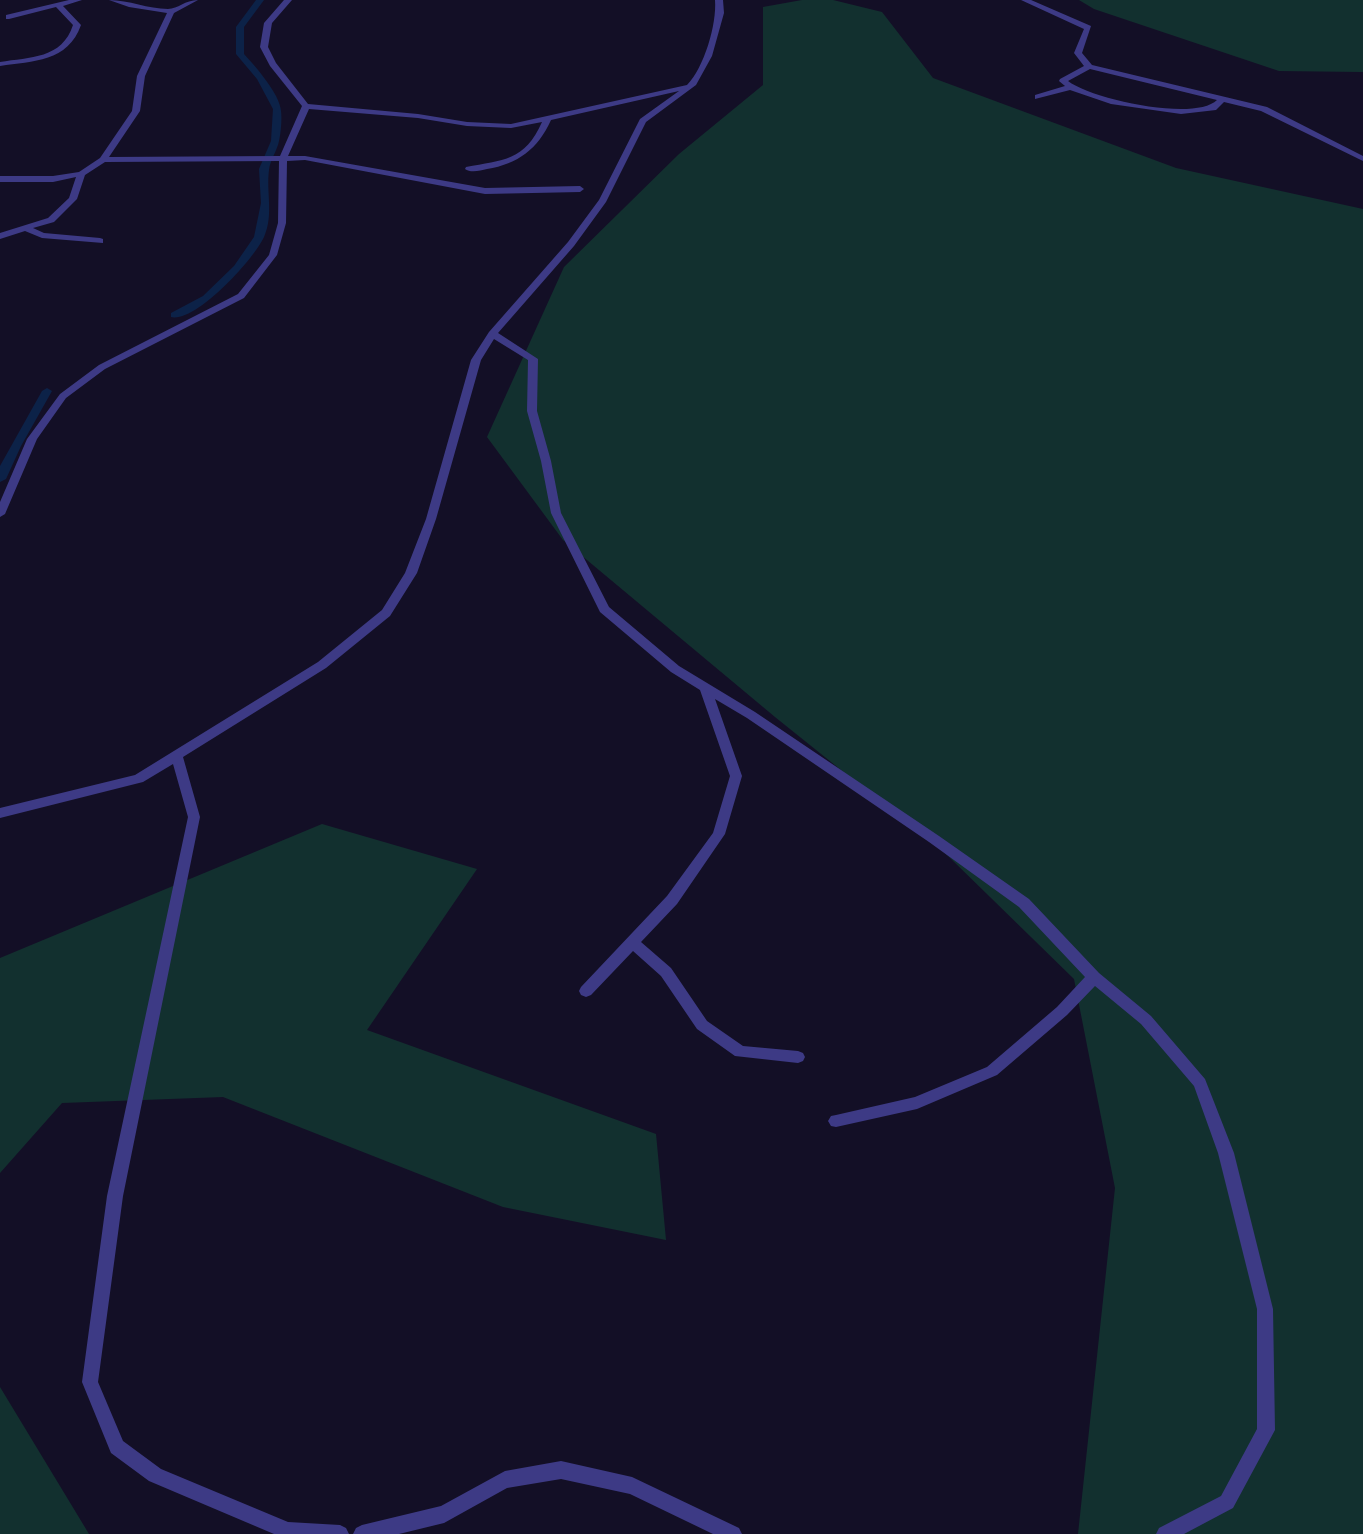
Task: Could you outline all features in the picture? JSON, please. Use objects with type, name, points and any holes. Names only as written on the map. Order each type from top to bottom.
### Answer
[{"type":"street","points":[[9,17],[78,0]]},
{"type":"street","points":[[113,0],[129,5],[171,12],[194,0]]},
{"type":"street","points":[[288,0],[268,23],[264,47],[273,64],[306,106],[418,116],[468,124],[511,126],[547,120],[692,85]]},
{"type":"street","points":[[0,813],[140,779],[177,758],[322,665],[386,613],[412,573],[431,519],[476,360],[492,334],[565,251],[603,200],[643,120],[692,85],[708,56],[720,13],[719,0]]},
{"type":"street","points":[[1025,0],[1088,28],[1078,53],[1089,67]]},
{"type":"street","points":[[0,64],[49,56],[62,49],[75,37],[77,25],[58,5]]},
{"type":"street","points":[[0,179],[53,179],[81,174],[103,160],[136,111],[141,76],[168,24],[171,12]]},
{"type":"street","points":[[1222,100],[1213,108],[1181,112],[1111,102],[1075,90],[1063,81],[1089,67],[1264,109],[1292,120],[1319,138],[1363,158]]},
{"type":"street","points":[[1038,98],[1070,87]]},
{"type":"street","points":[[0,514],[32,439],[63,396],[102,367],[241,296],[274,255],[282,223],[280,158],[306,106]]},
{"type":"street","points":[[469,169],[495,167],[530,150],[542,135],[547,120]]},
{"type":"street","points":[[103,160],[305,158],[485,191],[580,189]]},
{"type":"street","points":[[0,236],[51,220],[73,199],[81,174]]},
{"type":"street","points":[[25,228],[42,235],[100,241]]},
{"type":"street","points":[[492,334],[534,359],[532,411],[546,461],[556,513],[604,609],[675,669],[751,716],[934,839],[1024,903],[1094,977],[1146,1020],[1200,1083],[1226,1153],[1265,1309],[1266,1430],[1227,1502],[1165,1534]]},
{"type":"street","points":[[586,991],[672,900],[719,834],[736,776],[705,687]]},
{"type":"street","points":[[177,758],[194,817],[115,1196],[90,1382],[117,1447],[155,1475],[288,1531],[340,1534]]},
{"type":"street","points":[[632,942],[666,972],[702,1025],[740,1052],[798,1056]]},
{"type":"street","points":[[836,1121],[917,1103],[992,1071],[1062,1011],[1094,977]]},
{"type":"street","points":[[362,1534],[444,1514],[504,1480],[561,1470],[632,1486],[733,1534]]},
{"type":"green space","points":[[802,0],[833,0],[882,12],[933,78],[1176,168],[1363,209],[1363,1534],[1078,1534],[1115,1188],[1074,979],[947,855],[775,717],[563,540],[487,437],[564,267],[679,154],[763,85],[763,7]]},
{"type":"green space","points":[[1079,0],[1363,0],[1363,72],[1279,71],[1094,9]]},
{"type":"green space","points":[[322,824],[477,869],[367,1030],[656,1134],[666,1240],[503,1207],[223,1097],[62,1103],[0,1173],[0,958]]},
{"type":"green space","points":[[0,1387],[89,1534],[0,1534]]},
{"type":"waterway","points":[[175,315],[207,298],[237,268],[259,237],[266,203],[264,169],[275,141],[277,109],[261,78],[240,54],[240,27],[260,0]]},
{"type":"waterway","points":[[0,479],[15,446],[47,391]]}]
